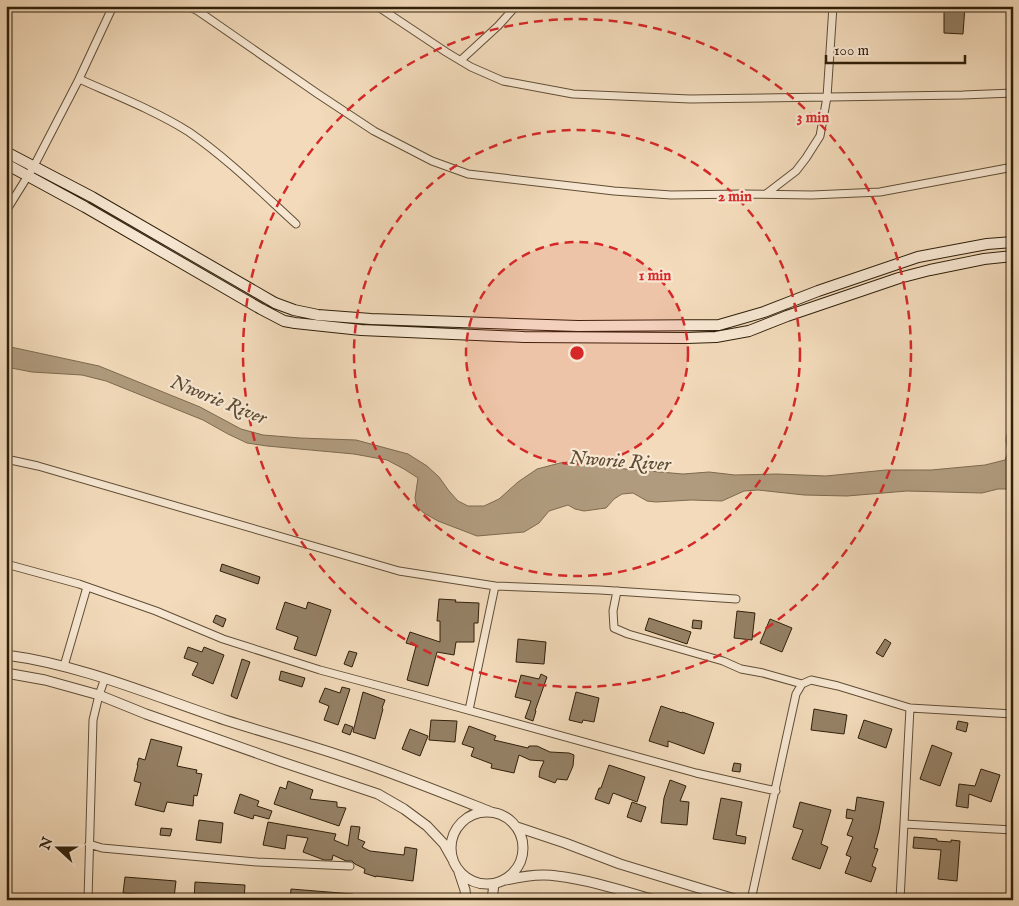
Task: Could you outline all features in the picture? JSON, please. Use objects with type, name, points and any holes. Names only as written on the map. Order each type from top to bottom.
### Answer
[{"type":"main road","points":[[6,152],[92,197],[285,308],[318,315],[371,319],[578,326],[719,325],[764,312],[818,291],[918,257],[987,244],[1013,242]]},
{"type":"main road","points":[[6,164],[261,309],[284,320],[294,323],[361,330],[524,337],[716,337],[749,331],[898,278],[948,266],[1013,256]]},
{"type":"street","points":[[6,211],[34,166],[79,79],[113,6]]},
{"type":"street","points":[[188,6],[374,131],[432,161],[462,172],[670,195],[812,195],[880,192],[1013,167]]},
{"type":"street","points":[[378,6],[446,52],[471,67],[502,81],[573,94],[690,99],[963,96],[1013,93]]},
{"type":"street","points":[[461,60],[498,26],[516,6]]},
{"type":"street","points":[[766,194],[796,171],[820,136],[827,97],[833,6]]},
{"type":"street","points":[[79,79],[164,118],[188,132],[222,158],[296,224]]},
{"type":"street","points":[[6,459],[47,468],[399,571],[495,586],[617,591],[736,599]]},
{"type":"street","points":[[6,564],[87,587],[156,611],[223,639],[320,670],[696,773],[776,791]]},
{"type":"street","points":[[469,710],[495,586]]},
{"type":"street","points":[[64,666],[87,587]]},
{"type":"street","points":[[617,591],[613,611],[614,628],[628,634],[723,661],[741,669],[802,684]]},
{"type":"street","points":[[6,655],[53,663],[105,678],[225,720],[356,761],[500,814],[510,819],[516,827],[521,836],[523,846],[518,866],[504,880]]},
{"type":"street","points":[[6,672],[45,680],[99,695],[146,714],[378,794],[404,809],[427,826],[444,844],[458,869],[465,890],[466,900]]},
{"type":"street","points":[[88,900],[93,720],[105,678]]},
{"type":"street","points":[[751,900],[796,694],[802,684],[811,680],[838,686],[910,708],[1013,714]]},
{"type":"street","points":[[900,900],[910,708]]},
{"type":"street","points":[[453,860],[452,845],[456,830],[462,822],[480,812],[491,812]]},
{"type":"street","points":[[904,824],[1013,830]]},
{"type":"street","points":[[516,827],[620,864],[738,900]]},
{"type":"street","points":[[89,844],[102,848],[256,862],[350,866]]},
{"type":"street","points":[[458,869],[465,877],[474,882],[484,884],[494,884],[528,875],[556,875],[655,900]]},
{"type":"street","points":[[492,900],[494,884]]},
{"type":"shaded area","points":[[6,346],[99,366],[200,407],[241,429],[263,435],[356,440],[408,454],[427,466],[439,477],[458,501],[468,506],[484,506],[499,499],[518,482],[537,469],[583,460],[614,468],[683,474],[709,472],[735,475],[826,476],[886,470],[931,470],[985,465],[1005,460],[1008,452],[1007,434],[1013,426],[1013,489],[998,489],[982,493],[907,491],[847,496],[804,495],[758,490],[744,491],[722,501],[656,502],[647,501],[633,493],[622,494],[614,499],[606,508],[584,511],[568,505],[549,511],[539,523],[524,532],[477,536],[438,521],[424,513],[417,507],[415,498],[418,478],[387,460],[354,454],[247,443],[203,420],[106,381],[82,375],[32,372],[6,367]]},
{"type":"building","points":[[944,6],[965,6],[963,34],[944,33]]},
{"type":"building","points":[[222,564],[260,577],[258,584],[220,571]]},
{"type":"building","points":[[439,599],[479,603],[478,623],[474,623],[474,642],[456,642],[454,655],[437,652],[428,686],[407,680],[416,646],[406,643],[410,632],[440,642],[440,621],[437,621]]},
{"type":"building","points":[[285,602],[306,609],[308,602],[331,610],[316,656],[294,649],[298,637],[276,629]]},
{"type":"building","points":[[737,611],[755,613],[752,640],[734,638]]},
{"type":"building","points":[[216,615],[226,619],[223,627],[213,622]]},
{"type":"building","points":[[649,618],[691,632],[687,644],[645,630]]},
{"type":"building","points":[[770,619],[792,628],[782,652],[760,643]]},
{"type":"building","points":[[693,620],[702,621],[701,629],[692,628]]},
{"type":"building","points":[[518,639],[546,642],[544,664],[516,662]]},
{"type":"building","points":[[885,639],[891,643],[883,657],[876,653]]},
{"type":"building","points":[[188,647],[202,652],[204,647],[224,655],[213,684],[192,675],[198,663],[184,658]]},
{"type":"building","points":[[349,651],[357,653],[352,667],[344,664]]},
{"type":"building","points":[[242,659],[250,662],[237,699],[231,696]]},
{"type":"building","points":[[281,671],[305,678],[302,687],[279,680]]},
{"type":"building","points":[[541,674],[547,677],[533,721],[525,718],[531,701],[515,697],[521,675],[539,679]]},
{"type":"building","points":[[342,687],[350,689],[338,725],[324,720],[329,706],[319,702],[325,688],[340,693]]},
{"type":"building","points":[[363,692],[385,700],[375,739],[353,732]]},
{"type":"building","points":[[576,692],[599,698],[594,722],[583,720],[582,723],[569,720]]},
{"type":"building","points":[[661,706],[714,723],[704,754],[668,741],[668,747],[649,741]]},
{"type":"building","points":[[814,709],[847,715],[844,734],[811,730]]},
{"type":"building","points":[[431,720],[457,721],[455,742],[429,740]]},
{"type":"building","points":[[864,720],[892,729],[886,748],[858,738]]},
{"type":"building","points":[[958,721],[968,723],[966,732],[956,729]]},
{"type":"building","points":[[345,724],[353,727],[350,735],[342,732]]},
{"type":"building","points":[[469,726],[496,736],[494,740],[528,748],[529,746],[537,746],[550,752],[574,755],[573,766],[567,780],[557,779],[555,783],[539,777],[544,761],[530,760],[519,755],[514,773],[491,768],[492,764],[471,756],[474,748],[462,744]]},
{"type":"building","points":[[410,729],[428,736],[420,756],[402,749]]},
{"type":"building","points":[[151,739],[182,747],[177,766],[197,770],[196,773],[202,774],[197,796],[194,795],[193,806],[167,802],[164,812],[135,805],[141,783],[134,781],[137,765],[139,758],[145,760]]},
{"type":"building","points":[[932,745],[952,753],[940,786],[920,779]]},
{"type":"building","points":[[734,763],[741,764],[740,772],[732,771]]},
{"type":"building","points":[[609,765],[645,777],[637,802],[613,793],[609,804],[595,799]]},
{"type":"building","points":[[981,769],[1000,775],[991,802],[969,794],[968,808],[956,806],[959,784],[975,786]]},
{"type":"building","points":[[670,780],[686,786],[680,801],[689,802],[687,825],[661,823],[664,798]]},
{"type":"building","points":[[288,781],[313,790],[310,799],[337,802],[337,807],[346,808],[339,826],[274,804],[280,787],[286,789]]},
{"type":"building","points":[[240,794],[259,801],[257,806],[272,811],[269,819],[254,815],[253,819],[234,813]]},
{"type":"building","points":[[857,797],[884,802],[874,848],[878,849],[872,866],[876,868],[871,882],[845,873],[851,857],[846,855],[853,837],[847,835],[853,819],[846,818],[847,809],[855,811]]},
{"type":"building","points":[[721,798],[742,802],[736,835],[746,837],[745,844],[713,839]]},
{"type":"building","points":[[632,802],[646,807],[641,822],[627,817]]},
{"type":"building","points":[[800,802],[831,810],[821,844],[828,847],[820,869],[792,859],[803,830],[793,827]]},
{"type":"building","points":[[199,820],[223,823],[221,843],[196,840]]},
{"type":"building","points":[[268,822],[336,834],[334,840],[348,846],[351,826],[360,827],[358,839],[365,842],[362,847],[370,851],[404,855],[405,847],[417,849],[413,881],[376,877],[364,873],[365,869],[352,861],[346,861],[333,855],[332,860],[324,860],[303,852],[308,838],[287,835],[285,849],[263,845]]},
{"type":"building","points":[[161,828],[172,829],[170,836],[160,835]]},
{"type":"building","points":[[914,837],[937,839],[937,841],[960,841],[957,881],[938,879],[941,850],[913,848]]},
{"type":"building","points":[[125,877],[176,881],[174,898],[156,897],[155,900],[145,900],[145,895],[123,893]]},
{"type":"building","points":[[195,882],[245,885],[244,900],[194,900]]},
{"type":"building","points":[[291,889],[353,894],[353,900],[290,900]]},
{"type":"water label","name":"Nworie River","points":[[219,399]]},
{"type":"water label","name":"Nworie River","points":[[620,460]]}]
